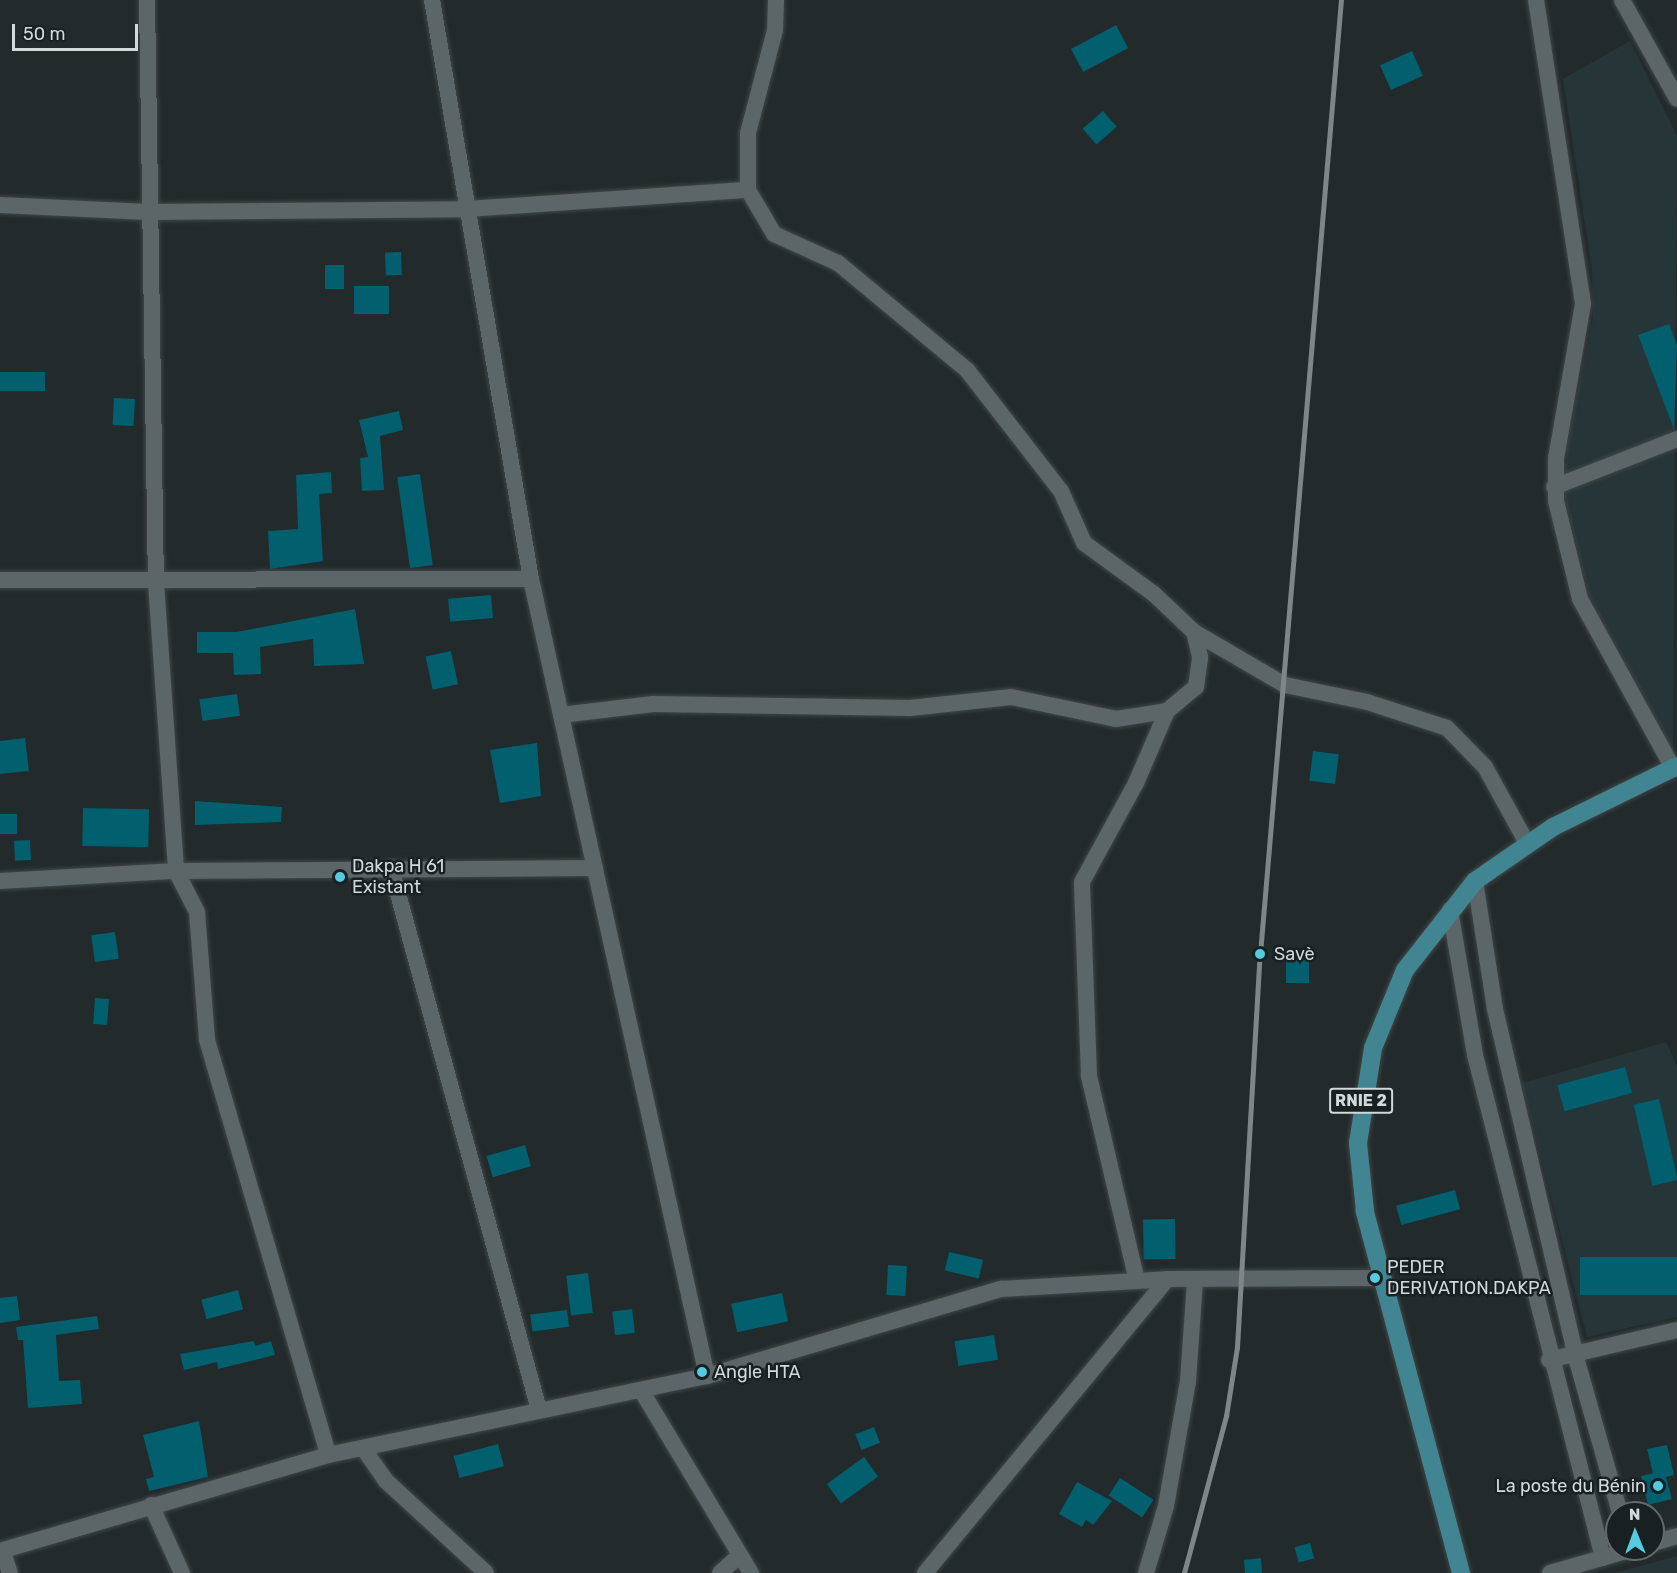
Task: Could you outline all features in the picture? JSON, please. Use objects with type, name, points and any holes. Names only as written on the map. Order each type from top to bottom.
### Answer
[{"type":"main road","name":"RNIE 2","points":[[1461,1573],[1378,1278],[1360,1175],[1363,1084],[1405,970],[1475,881],[1561,823],[1675,767]]},
{"type":"street","points":[[147,0],[148,212],[156,583],[176,871],[197,912],[207,1040],[328,1455]]},
{"type":"street","points":[[432,0],[531,579],[707,1376]]},
{"type":"street","points":[[776,0],[775,30],[748,133],[748,190],[774,234],[838,263],[967,370],[1061,491],[1084,543],[1154,594],[1194,632],[1285,685],[1367,702],[1447,728],[1485,767],[1528,845]]},
{"type":"street","points":[[1536,0],[1583,304],[1554,487],[1580,599],[1675,767]]},
{"type":"street","points":[[1622,0],[1677,99]]},
{"type":"street","points":[[0,205],[148,212],[467,209],[748,190]]},
{"type":"street","points":[[1554,487],[1677,439]]},
{"type":"street","points":[[0,580],[156,583],[531,579]]},
{"type":"street","points":[[1137,1281],[1089,1076],[1082,882],[1136,783],[1167,711],[1199,681],[1194,632]]},
{"type":"street","points":[[561,715],[653,705],[910,708],[1011,697],[1116,719],[1167,711]]},
{"type":"street","points":[[391,868],[540,1410]]},
{"type":"street","points":[[0,881],[176,871],[595,868]]},
{"type":"street","points":[[1475,881],[1495,1009],[1575,1354],[1617,1501]]},
{"type":"street","points":[[1450,910],[1475,1054],[1549,1360],[1603,1558],[1550,1573]]},
{"type":"street","points":[[10,1573],[2,1552],[151,1504],[328,1455],[707,1376],[1001,1289],[1167,1279],[1378,1278]]},
{"type":"street","points":[[925,1573],[1167,1279]]},
{"type":"street","points":[[1146,1573],[1166,1506],[1188,1381],[1195,1280]]},
{"type":"street","points":[[1549,1360],[1677,1330]]},
{"type":"street","points":[[641,1390],[738,1557],[751,1573]]},
{"type":"street","points":[[363,1448],[385,1480],[486,1573]]},
{"type":"street","points":[[151,1504],[182,1573]]},
{"type":"street","points":[[720,1573],[738,1557]]},
{"type":"shaded area","points":[[1630,41],[1677,136],[1673,750],[1589,596],[1565,498],[1567,444],[1593,318],[1592,270],[1563,79]]},
{"type":"shaded area","points":[[1666,1042],[1677,1066],[1677,1317],[1587,1337],[1522,1083]]},
{"type":"shaded area","points":[[1677,1556],[1677,1573],[1615,1573],[1665,1561]]},
{"type":"building","points":[[1116,25],[1128,48],[1083,72],[1071,49]]},
{"type":"building","points":[[1412,51],[1423,76],[1391,90],[1380,65]]},
{"type":"building","points":[[1103,111],[1117,127],[1096,145],[1083,129]]},
{"type":"building","points":[[401,252],[402,275],[386,276],[385,253]]},
{"type":"building","points":[[325,265],[344,265],[344,289],[325,289]]},
{"type":"building","points":[[354,286],[389,286],[389,314],[354,314]]},
{"type":"building","points":[[1669,324],[1677,345],[1674,429],[1638,335]]},
{"type":"building","points":[[0,372],[45,372],[45,391],[0,391]]},
{"type":"building","points":[[114,398],[135,399],[134,426],[113,425]]},
{"type":"building","points":[[399,411],[403,430],[380,436],[384,490],[362,491],[360,458],[368,457],[359,420]]},
{"type":"building","points":[[331,472],[332,493],[319,494],[323,561],[270,569],[268,531],[298,529],[296,475]]},
{"type":"building","points":[[420,474],[433,565],[410,568],[397,477]]},
{"type":"building","points":[[491,595],[493,618],[450,622],[448,599]]},
{"type":"building","points":[[355,609],[364,664],[314,666],[313,639],[260,647],[261,674],[234,675],[233,653],[197,653],[197,632],[237,632]]},
{"type":"building","points":[[451,651],[458,684],[433,690],[426,656]]},
{"type":"building","points":[[237,694],[240,716],[202,721],[199,699]]},
{"type":"building","points":[[25,738],[29,771],[0,774],[0,741]]},
{"type":"building","points":[[537,743],[541,796],[500,803],[490,750]]},
{"type":"building","points":[[1313,751],[1339,754],[1335,784],[1309,781]]},
{"type":"building","points":[[195,801],[282,807],[281,822],[195,825]]},
{"type":"building","points":[[83,808],[149,809],[148,847],[82,846]]},
{"type":"building","points":[[0,814],[17,814],[17,834],[0,834]]},
{"type":"building","points":[[30,840],[31,860],[15,861],[14,841]]},
{"type":"building","points":[[115,932],[119,959],[95,962],[91,935]]},
{"type":"building","points":[[1286,950],[1309,950],[1309,983],[1286,983]]},
{"type":"building","points":[[95,998],[109,999],[107,1025],[93,1024]]},
{"type":"building","points":[[1625,1067],[1632,1093],[1564,1111],[1557,1085]]},
{"type":"building","points":[[1659,1099],[1677,1180],[1652,1186],[1634,1105]]},
{"type":"building","points":[[525,1145],[531,1166],[493,1177],[487,1156]]},
{"type":"building","points":[[1455,1190],[1460,1209],[1401,1225],[1396,1206]]},
{"type":"building","points":[[1175,1219],[1176,1259],[1144,1260],[1143,1220]]},
{"type":"building","points":[[949,1252],[983,1260],[979,1278],[945,1271]]},
{"type":"building","points":[[1580,1257],[1677,1257],[1677,1295],[1580,1295]]},
{"type":"building","points":[[888,1265],[907,1266],[905,1296],[886,1295]]},
{"type":"building","points":[[588,1273],[593,1313],[571,1315],[566,1276]]},
{"type":"building","points":[[238,1290],[243,1309],[206,1319],[201,1300]]},
{"type":"building","points":[[782,1293],[788,1321],[737,1332],[731,1304]]},
{"type":"building","points":[[17,1296],[20,1320],[0,1323],[0,1298]]},
{"type":"building","points":[[632,1309],[635,1333],[615,1335],[612,1311]]},
{"type":"building","points":[[567,1310],[569,1327],[532,1331],[530,1315]]},
{"type":"building","points":[[97,1316],[99,1329],[56,1335],[59,1381],[80,1380],[82,1404],[28,1408],[23,1340],[18,1340],[16,1327]]},
{"type":"building","points":[[994,1335],[998,1360],[958,1366],[954,1341]]},
{"type":"building","points":[[254,1341],[255,1346],[271,1341],[275,1355],[218,1369],[217,1362],[184,1370],[180,1354]]},
{"type":"building","points":[[199,1421],[208,1477],[149,1491],[146,1479],[154,1477],[143,1435]]},
{"type":"building","points":[[874,1427],[880,1443],[861,1450],[855,1434]]},
{"type":"building","points":[[498,1444],[504,1466],[460,1478],[454,1456]]},
{"type":"building","points":[[1667,1445],[1674,1475],[1666,1477],[1672,1499],[1647,1501],[1641,1476],[1653,1473],[1647,1449]]},
{"type":"building","points":[[864,1457],[878,1476],[841,1503],[827,1484]]},
{"type":"building","points":[[1120,1478],[1154,1500],[1142,1517],[1109,1496]]},
{"type":"building","points":[[1077,1482],[1112,1501],[1093,1525],[1086,1520],[1082,1527],[1059,1514]]},
{"type":"building","points":[[1310,1543],[1314,1558],[1299,1563],[1295,1547]]},
{"type":"building","points":[[1261,1558],[1262,1573],[1245,1573],[1244,1560]]},
{"type":"railway","points":[[1184,1573],[1226,1416],[1237,1347],[1260,954],[1341,0]]},
{"type":"place","name":"Dakpa H 61 Existant","points":[[340,877]]},
{"type":"place","name":"Savè","points":[[1260,954]]},
{"type":"place","name":"PEDER DERIVATION.DAKPA","points":[[1375,1278]]},
{"type":"place","name":"Angle HTA","points":[[702,1372]]},
{"type":"place","name":"La poste du Bénin","points":[[1658,1486]]}]
